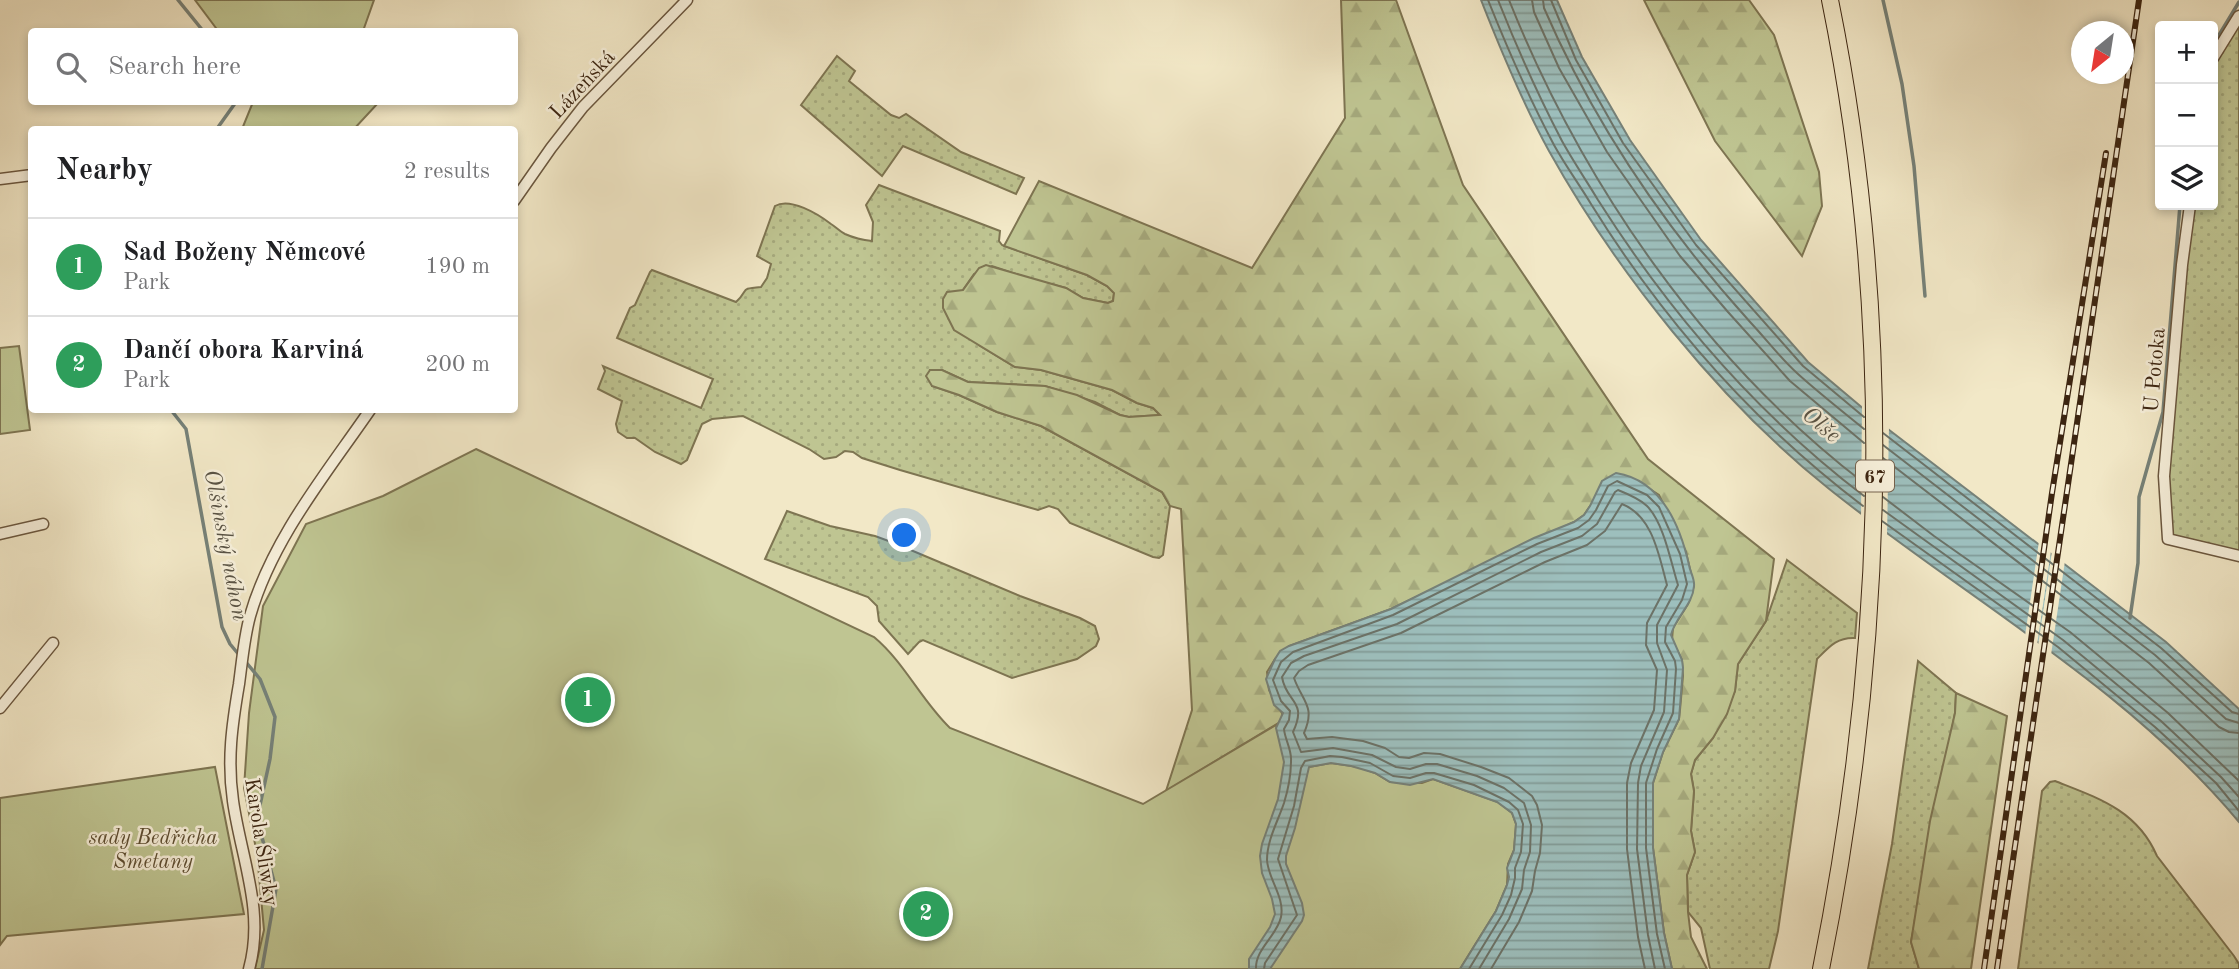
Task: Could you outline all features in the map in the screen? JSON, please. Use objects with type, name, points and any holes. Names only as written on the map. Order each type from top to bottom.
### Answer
[{"type":"main road","name":"67","points":[[1821,969],[1856,757],[1873,567],[1875,477],[1870,299],[1859,176],[1830,0]]},
{"type":"street","name":"Lázeňská","points":[[518,195],[583,107],[687,0]]},
{"type":"street","points":[[2218,50],[2239,16]]},
{"type":"street","points":[[0,179],[28,176]]},
{"type":"street","name":"U Potoka","points":[[2189,210],[2164,476],[2168,539],[2239,556]]},
{"type":"street","name":"Karola Śliwky","points":[[249,969],[256,925],[253,894],[233,802],[229,755],[250,616],[268,569],[293,522],[368,413]]},
{"type":"street","points":[[0,534],[43,524]]},
{"type":"street","points":[[0,708],[53,643]]},
{"type":"green space","points":[[195,0],[374,0],[364,28],[216,28]]},
{"type":"green space","points":[[1341,0],[1396,0],[1463,185],[1648,459],[1774,559],[1766,621],[1738,664],[1735,691],[1727,714],[1713,738],[1695,760],[1691,774],[1694,791],[1691,831],[1695,852],[1687,875],[1688,912],[1691,937],[1707,969],[1672,969],[1664,933],[1653,848],[1653,783],[1663,752],[1679,719],[1680,710],[1682,660],[1672,640],[1673,628],[1688,604],[1694,586],[1686,552],[1659,495],[1640,483],[1590,506],[1584,515],[1574,522],[1391,609],[1289,646],[1275,659],[1267,672],[1269,690],[1282,713],[1280,722],[1166,791],[1192,710],[1181,509],[1170,506],[1162,492],[1041,426],[932,386],[926,376],[930,370],[942,370],[968,382],[1045,386],[1077,395],[1120,415],[1160,415],[1153,408],[1112,390],[1041,370],[1015,367],[954,330],[943,308],[943,299],[947,292],[963,290],[979,268],[986,265],[1066,288],[1083,298],[1108,303],[1113,301],[1114,293],[1107,286],[1087,275],[1004,246],[1039,181],[1252,268],[1345,118]]},
{"type":"green space","points":[[1644,0],[1749,0],[1774,35],[1819,172],[1822,206],[1802,256],[1715,141]]},
{"type":"green space","points":[[2239,16],[2239,556],[2168,539],[2164,476],[2190,210],[2218,210],[2218,50]]},
{"type":"green space","points":[[837,56],[855,71],[849,81],[891,115],[899,118],[906,114],[961,152],[1024,178],[1016,194],[903,146],[882,176],[801,105]]},
{"type":"green space","points":[[252,105],[376,105],[357,126],[243,126]]},
{"type":"green space","points":[[879,185],[1000,231],[999,241],[1002,245],[1087,275],[1114,293],[1113,301],[1108,303],[1083,298],[1066,288],[992,266],[974,274],[963,290],[979,345],[1015,367],[1041,370],[1112,390],[1153,408],[1160,415],[1129,417],[1095,402],[1045,386],[968,382],[942,370],[930,370],[932,386],[1041,426],[1162,492],[1170,506],[1163,555],[1159,558],[1153,557],[1070,523],[1058,509],[1049,506],[1038,510],[900,470],[862,458],[853,452],[845,451],[836,457],[824,459],[743,416],[712,419],[702,424],[687,460],[681,464],[655,452],[635,438],[627,438],[618,432],[616,424],[622,401],[598,389],[605,371],[603,366],[701,408],[713,379],[617,338],[630,308],[635,305],[652,270],[736,302],[745,290],[761,287],[767,278],[771,264],[757,256],[775,206],[796,205],[819,216],[845,234],[872,241],[873,222],[866,205]]},
{"type":"green space","points":[[19,346],[30,430],[0,434],[0,348]]},
{"type":"green space","points":[[476,449],[874,637],[895,658],[930,706],[950,728],[1143,804],[1276,725],[1285,762],[1309,767],[1331,763],[1359,767],[1390,782],[1422,783],[1433,779],[1498,802],[1512,813],[1516,824],[1507,885],[1496,911],[1460,969],[255,969],[264,930],[257,854],[244,788],[249,713],[263,606],[306,524],[383,496]]},
{"type":"green space","points":[[787,511],[830,526],[875,536],[1080,618],[1095,626],[1099,639],[1096,646],[1077,659],[1012,678],[923,640],[908,654],[879,621],[877,606],[868,597],[765,559]]},
{"type":"green space","points":[[1787,560],[1857,613],[1855,638],[1838,641],[1817,659],[1778,931],[1769,969],[1710,969],[1701,928],[1688,912],[1687,875],[1695,852],[1691,831],[1694,791],[1691,774],[1695,760],[1713,738],[1735,691],[1738,664],[1766,621]]},
{"type":"green space","points":[[1918,661],[1956,693],[1955,713],[1911,942],[1919,969],[1868,969],[1892,844]]},
{"type":"green space","points":[[1956,693],[2007,716],[1971,969],[1919,969],[1911,942],[1930,821],[1955,713]]},
{"type":"green space","name":"sady Bedřicha Smetany","points":[[215,767],[244,914],[7,936],[0,945],[0,798]]},
{"type":"green space","points":[[2055,781],[2101,800],[2139,827],[2157,856],[2234,956],[2239,969],[2018,969],[2042,791],[2050,782]]},
{"type":"water","name":"Olše","points":[[1481,0],[1557,0],[1582,57],[1630,140],[1701,240],[1808,362],[1884,426],[2166,642],[2239,709],[2239,822],[2194,773],[2146,727],[2042,645],[1828,488],[1748,416],[1710,375],[1638,288],[1576,196],[1530,114]]},
{"type":"water","points":[[1616,473],[1632,477],[1645,485],[1666,507],[1680,535],[1694,583],[1691,599],[1671,635],[1683,668],[1679,719],[1663,752],[1653,783],[1653,848],[1664,933],[1672,969],[1460,969],[1496,911],[1507,885],[1507,868],[1514,850],[1516,824],[1512,813],[1497,802],[1433,779],[1410,785],[1390,782],[1375,773],[1331,763],[1309,767],[1286,856],[1286,864],[1302,903],[1302,921],[1270,969],[1249,969],[1249,959],[1270,927],[1275,914],[1262,873],[1260,856],[1278,799],[1284,762],[1276,728],[1283,713],[1274,705],[1266,679],[1280,651],[1391,609],[1534,538],[1574,522],[1584,515],[1602,481]]},
{"type":"pier","points":[[1862,402],[1889,425],[1887,538],[1861,518]]},
{"type":"pier","points":[[2039,541],[2051,551],[2037,645],[2025,636]]},
{"type":"pier","points":[[2052,551],[2065,561],[2051,655],[2038,646]]},
{"type":"waterway","name":"Olšinský náhon","points":[[178,0],[201,28]]},
{"type":"waterway","points":[[1883,0],[1902,84],[1914,166],[1925,296]]},
{"type":"waterway","points":[[2218,37],[2239,2]]},
{"type":"waterway","name":"Olšinský náhon","points":[[219,126],[234,105]]},
{"type":"waterway","points":[[2130,618],[2138,563],[2139,497],[2163,412],[2180,210]]},
{"type":"waterway","name":"Olšinský náhon","points":[[173,413],[186,429],[222,627],[230,644],[240,656]]},
{"type":"waterway","name":"Olšinský náhon","points":[[245,661],[260,679],[275,717],[270,759],[257,819],[276,889],[262,969]]},
{"type":"railway","points":[[1997,969],[2139,0]]},
{"type":"railway","points":[[1984,969],[2052,493],[2106,153]]},
{"type":"place","name":"Sad Boženy Němcové","points":[[588,700]]},
{"type":"place","name":"Dančí obora Karviná","points":[[926,914]]}]
